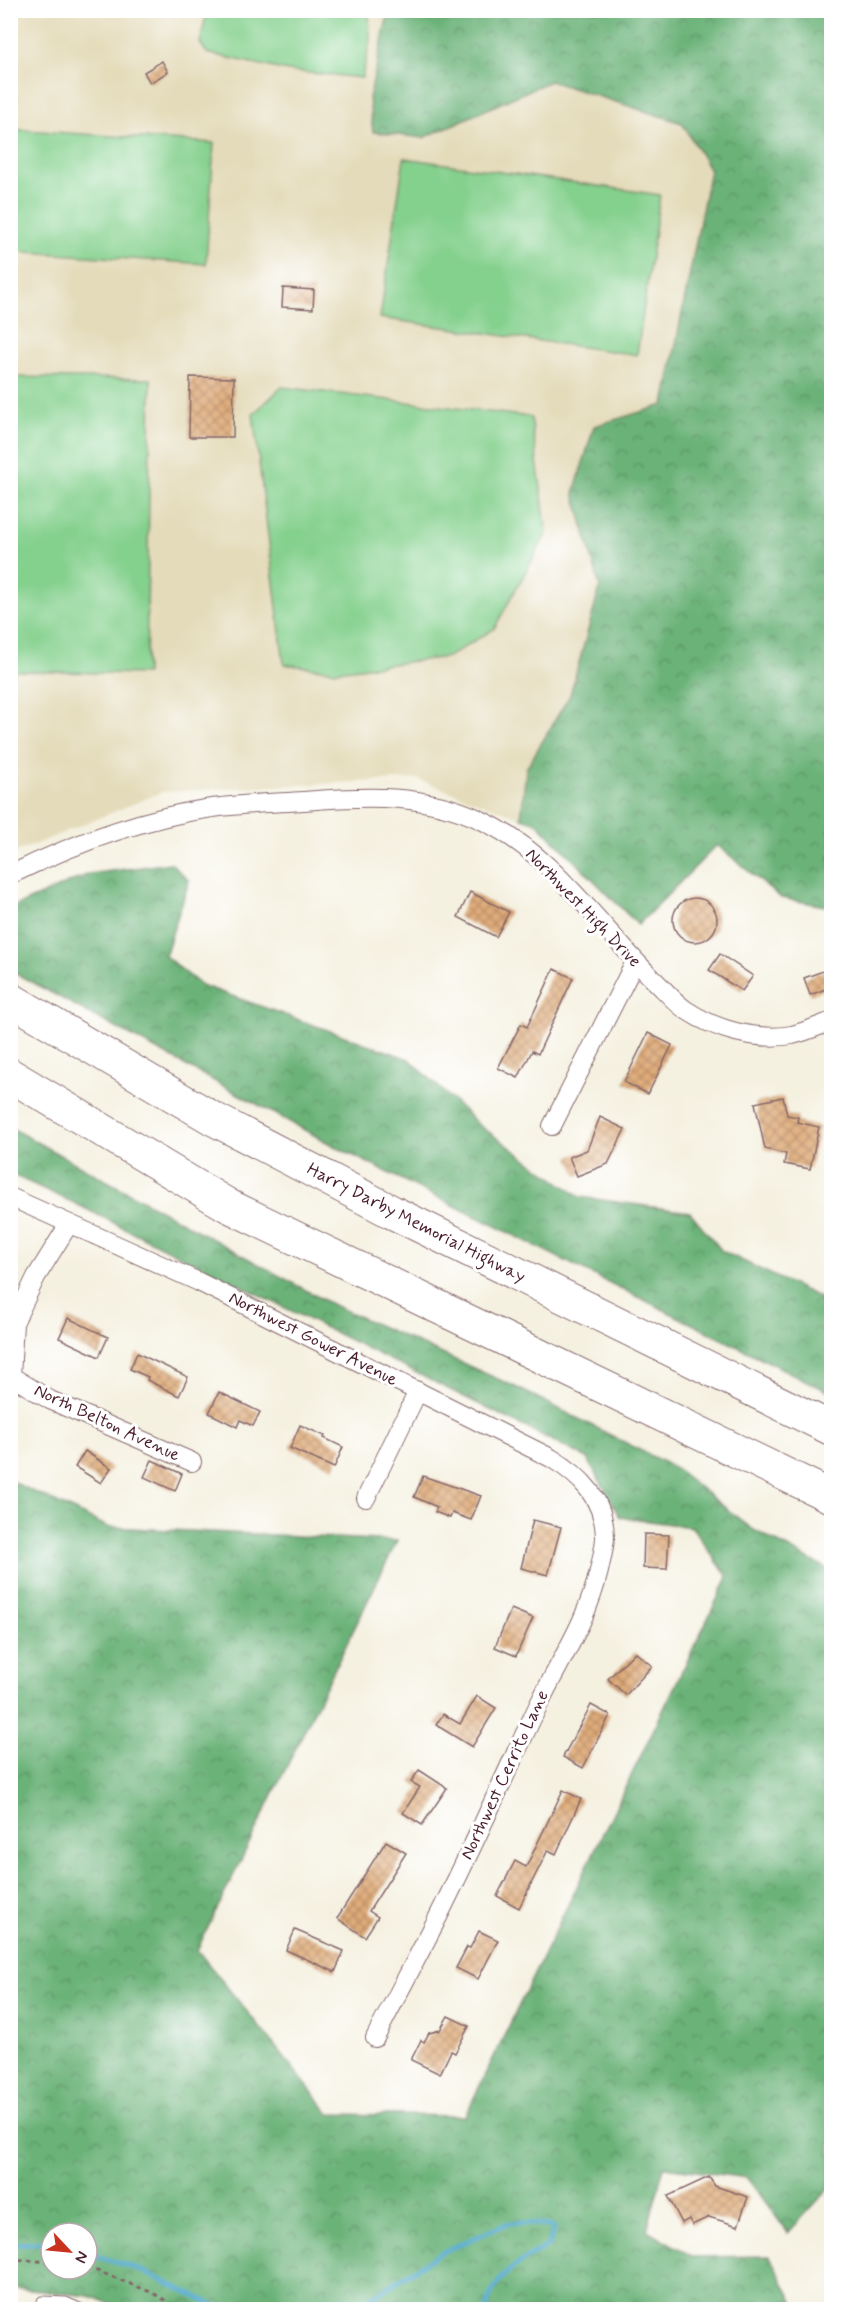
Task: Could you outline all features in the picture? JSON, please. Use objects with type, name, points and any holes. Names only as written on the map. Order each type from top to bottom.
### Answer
[{"type":"highway","name":"Harry Darby Memorial Highway","points":[[10,999],[212,1118],[392,1212],[831,1429]]},
{"type":"highway","points":[[10,1075],[229,1206],[831,1497]]},
{"type":"street","name":"Northwest High Drive","points":[[10,875],[54,854],[116,832],[166,817],[212,808],[362,796],[418,801],[480,819],[513,837],[550,869],[635,962],[685,1009],[719,1027],[745,1034],[793,1035],[831,1021]]},
{"type":"street","points":[[552,1126],[635,962]]},
{"type":"street","name":"Northwest Gower Avenue","points":[[10,1197],[199,1282],[566,1467],[585,1484],[599,1504]]},
{"type":"street","name":"North Belton Avenue","points":[[69,1224],[36,1277],[14,1323],[11,1376],[50,1400],[192,1462]]},
{"type":"street","points":[[366,1498],[418,1391]]},
{"type":"street","name":"Northwest Cerrito Lane","points":[[375,2038],[442,1909],[550,1681],[582,1623],[594,1591],[605,1538],[603,1514],[599,1504]]},
{"type":"lane","points":[[42,2301],[66,2302],[84,2310]]},
{"type":"path","points":[[10,2259],[39,2261]]},
{"type":"path","points":[[99,2272],[151,2292],[182,2310]]},
{"type":"shaded area","points":[[11,11],[389,11],[369,97],[423,138],[550,81],[682,123],[710,170],[664,405],[594,426],[574,493],[600,587],[570,695],[526,769],[521,818],[417,779],[162,792],[11,854]]},
{"type":"green space","points":[[389,10],[831,11],[831,907],[781,898],[717,845],[638,925],[537,823],[521,818],[526,769],[570,695],[600,587],[574,493],[594,426],[664,405],[710,170],[682,123],[550,81],[423,138],[373,132],[369,98]]},
{"type":"green space","points":[[207,11],[369,11],[370,41],[362,78],[288,71],[207,53],[200,43]]},
{"type":"green space","points":[[10,129],[214,143],[206,264],[11,251]]},
{"type":"green space","points":[[404,158],[660,195],[637,355],[380,318]]},
{"type":"green space","points":[[11,377],[151,379],[146,674],[11,671]]},
{"type":"green space","points":[[282,387],[531,417],[547,533],[494,629],[448,657],[336,671],[284,664],[253,414]]},
{"type":"green space","points":[[171,863],[189,881],[165,956],[201,985],[409,1059],[479,1125],[580,1197],[690,1212],[722,1251],[831,1303],[831,1393],[336,1147],[11,971],[11,908],[89,874]]},
{"type":"green space","points":[[11,1128],[331,1304],[522,1390],[675,1468],[752,1529],[831,1571],[831,2186],[788,2233],[748,2178],[664,2167],[647,2230],[693,2257],[770,2256],[797,2309],[126,2310],[90,2296],[11,2288],[11,1481],[108,1527],[397,1541],[197,1950],[330,2114],[465,2116],[728,1577],[692,1527],[620,1517],[587,1458],[74,1203],[11,1174]]},
{"type":"building","points":[[162,61],[168,72],[150,83],[144,72]]},
{"type":"building","points":[[283,288],[314,290],[313,309],[282,307]]},
{"type":"building","points":[[190,377],[234,378],[233,437],[189,437]]},
{"type":"building","points":[[470,892],[509,912],[496,937],[458,917]]},
{"type":"building","points":[[695,898],[710,905],[717,920],[710,935],[695,942],[680,935],[673,920],[680,905]]},
{"type":"building","points":[[720,954],[753,976],[742,991],[709,970]]},
{"type":"building","points":[[831,968],[831,987],[810,995],[804,978]]},
{"type":"building","points":[[554,969],[573,978],[538,1054],[532,1051],[518,1078],[498,1068],[521,1024],[527,1027]]},
{"type":"building","points":[[648,1033],[672,1045],[648,1094],[624,1082]]},
{"type":"building","points":[[783,1097],[787,1115],[798,1117],[797,1122],[819,1127],[810,1169],[784,1164],[786,1154],[765,1149],[755,1103]]},
{"type":"building","points":[[600,1117],[625,1129],[608,1164],[577,1176],[569,1157],[587,1150]]},
{"type":"building","points":[[68,1318],[108,1337],[99,1357],[59,1338]]},
{"type":"building","points":[[137,1353],[188,1377],[179,1396],[130,1369]]},
{"type":"building","points":[[219,1392],[260,1412],[253,1426],[240,1420],[237,1427],[209,1413]]},
{"type":"building","points":[[300,1425],[343,1447],[334,1468],[290,1448]]},
{"type":"building","points":[[85,1451],[111,1468],[101,1483],[75,1467]]},
{"type":"building","points":[[152,1460],[182,1474],[175,1491],[144,1477]]},
{"type":"building","points":[[423,1476],[481,1496],[471,1520],[452,1513],[450,1518],[435,1512],[437,1507],[414,1497]]},
{"type":"building","points":[[533,1520],[561,1527],[548,1575],[521,1568]]},
{"type":"building","points":[[644,1534],[669,1535],[667,1569],[643,1568]]},
{"type":"building","points":[[511,1609],[533,1618],[516,1656],[495,1647]]},
{"type":"building","points":[[635,1652],[652,1666],[626,1695],[608,1679]]},
{"type":"building","points":[[477,1696],[496,1708],[472,1747],[436,1725],[443,1714],[460,1724]]},
{"type":"building","points":[[591,1705],[610,1715],[583,1768],[563,1757]]},
{"type":"building","points":[[419,1770],[447,1788],[422,1825],[403,1813],[420,1787],[411,1782]]},
{"type":"building","points":[[563,1790],[581,1799],[556,1854],[548,1850],[519,1908],[497,1896],[515,1861],[526,1867]]},
{"type":"building","points":[[386,1841],[406,1853],[369,1911],[378,1917],[365,1937],[337,1918]]},
{"type":"building","points":[[295,1930],[344,1951],[335,1972],[286,1950]]},
{"type":"building","points":[[479,1931],[498,1940],[478,1979],[456,1968]]},
{"type":"building","points":[[448,2016],[469,2026],[455,2053],[451,2051],[440,2074],[411,2060],[421,2040],[424,2042],[429,2033],[440,2030]]},
{"type":"building","points":[[709,2177],[715,2186],[748,2197],[738,2226],[709,2217],[692,2225],[689,2219],[682,2223],[668,2196]]},
{"type":"waterway","points":[[349,2310],[378,2294],[440,2253],[506,2224],[520,2222],[554,2227],[549,2245],[519,2263],[501,2278],[489,2298],[486,2310]]},
{"type":"waterway","points":[[10,2244],[39,2243]]},
{"type":"waterway","points":[[99,2257],[140,2270],[224,2310]]}]
